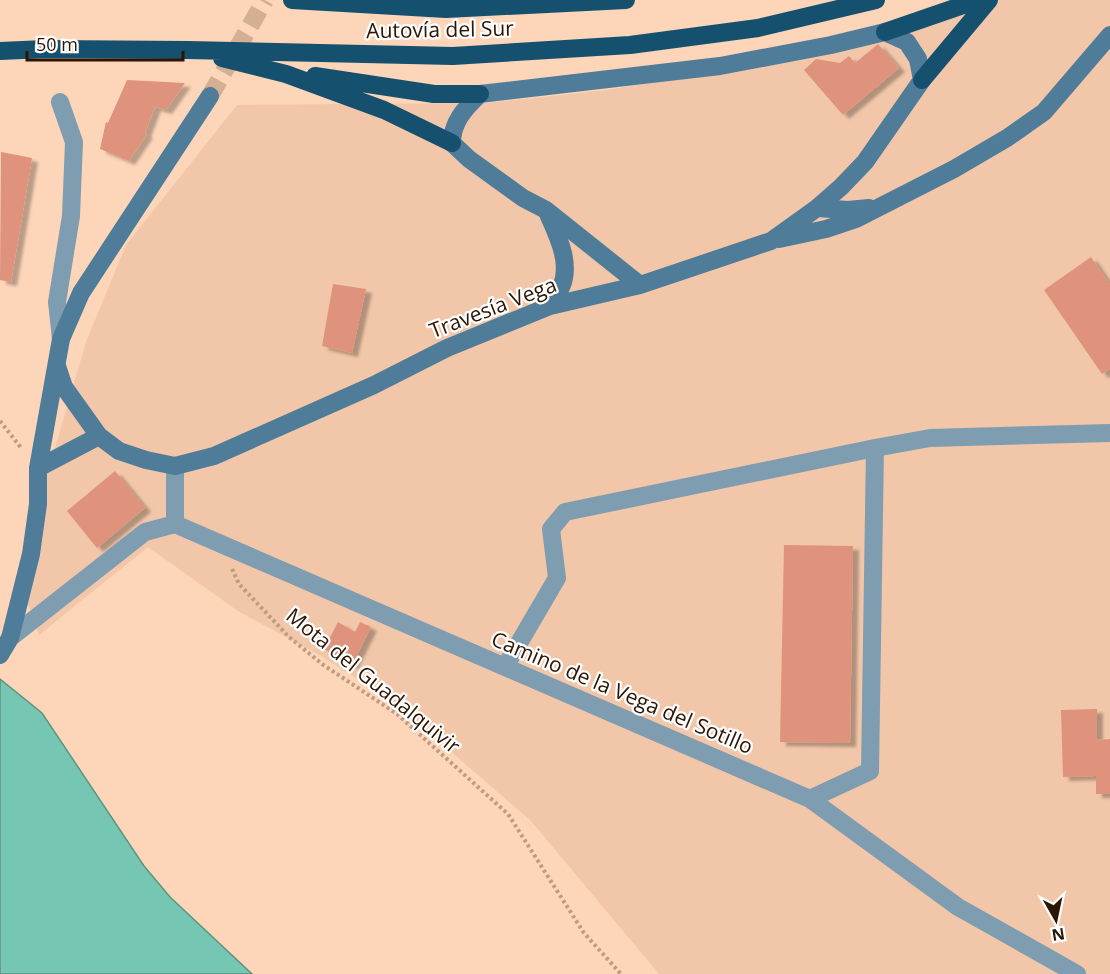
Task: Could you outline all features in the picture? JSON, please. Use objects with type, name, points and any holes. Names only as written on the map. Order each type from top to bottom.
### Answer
[{"type":"highway","name":"Autovía del Sur","points":[[292,0],[446,9],[626,0]]},
{"type":"highway","name":"Autovía del Sur","points":[[0,51],[188,50],[453,56],[630,45],[759,28],[876,0]]},
{"type":"highway","points":[[885,32],[978,0]]},
{"type":"highway","points":[[922,80],[989,0]]},
{"type":"highway","points":[[188,50],[286,74],[384,110],[452,143]]},
{"type":"highway","points":[[286,74],[309,75],[434,94],[480,94]]},
{"type":"street","points":[[640,285],[546,210],[523,198],[469,159],[452,143],[452,132],[463,110],[480,94],[720,66],[831,45],[885,32],[907,42],[918,58],[922,80]]},
{"type":"street","points":[[771,241],[826,229],[856,219],[954,169],[1007,138],[1044,112],[1110,35]]},
{"type":"street","name":"Travesía Vega","points":[[99,436],[119,451],[175,466],[214,456],[374,385],[447,348],[550,306],[640,285],[771,241],[842,187],[865,162],[922,80]]},
{"type":"street","points":[[61,339],[81,293],[210,96]]},
{"type":"street","points":[[0,655],[10,638],[31,554],[38,504],[38,468],[61,339],[57,302],[71,216],[74,142],[60,102]]},
{"type":"street","points":[[817,208],[848,210],[886,205]]},
{"type":"street","points":[[546,210],[560,243],[564,260],[561,286],[550,306]]},
{"type":"street","points":[[38,468],[99,436],[64,387],[57,366]]},
{"type":"street","points":[[505,666],[556,578],[550,529],[565,512],[930,438],[1110,433]]},
{"type":"street","points":[[810,799],[870,771],[875,448]]},
{"type":"street","points":[[10,638],[145,532],[175,524],[175,466]]},
{"type":"street","name":"Camino de la Vega del Sotillo","points":[[175,524],[810,799],[958,907],[1077,974]]},
{"type":"path","points":[[0,421],[38,468]]},
{"type":"path","name":"Mota del Guadalquivir","points":[[235,549],[230,562],[238,584],[289,637],[322,664],[397,714],[508,814],[584,933],[621,974]]},
{"type":"shaded area","points":[[993,0],[1110,0],[1110,974],[659,974],[531,821],[394,702],[321,656],[238,611],[148,547],[39,635],[18,575],[86,342],[126,245],[237,105],[488,103],[607,90],[808,57]]},
{"type":"water","points":[[0,679],[42,713],[144,866],[170,897],[252,974],[0,974]]},
{"type":"building","points":[[878,44],[899,68],[843,115],[804,70],[816,59],[840,63],[849,56],[855,63]]},
{"type":"building","points":[[127,80],[185,83],[166,110],[155,107],[145,133],[147,134],[129,161],[100,149],[106,122],[108,123]]},
{"type":"building","points":[[1,152],[32,158],[11,282],[0,280]]},
{"type":"building","points":[[1091,257],[1110,285],[1110,369],[1102,374],[1044,290]]},
{"type":"building","points":[[333,284],[366,289],[352,353],[322,346]]},
{"type":"building","points":[[115,471],[145,508],[97,548],[67,511]]},
{"type":"building","points":[[784,545],[853,546],[850,743],[780,742]]},
{"type":"building","points":[[338,622],[355,632],[360,622],[371,627],[352,665],[324,649]]},
{"type":"building","points":[[1097,709],[1097,740],[1110,739],[1110,794],[1096,794],[1096,776],[1063,777],[1061,710]]},
{"type":"tunnel","points":[[210,96],[265,0]]}]
